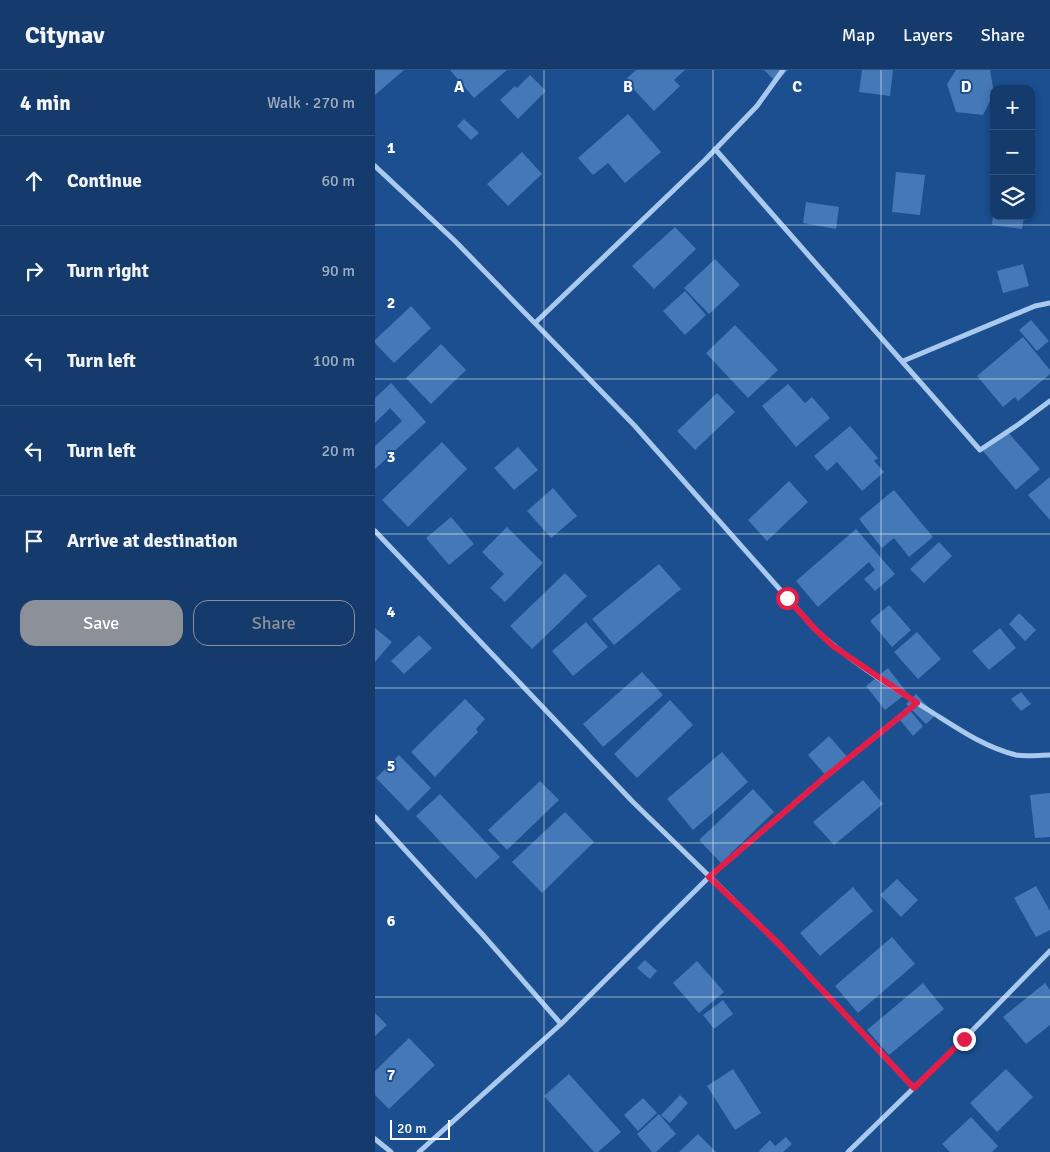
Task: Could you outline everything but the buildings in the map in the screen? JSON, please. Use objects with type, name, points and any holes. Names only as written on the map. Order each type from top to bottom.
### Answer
[{"type":"street","points":[[535,323],[715,149],[757,106],[783,70]]},
{"type":"street","points":[[715,149],[980,450],[1050,401]]},
{"type":"street","points":[[375,166],[455,241],[634,425],[815,629],[833,646],[917,703],[970,736],[993,747],[1017,755],[1050,755]]},
{"type":"street","points":[[903,362],[1035,306],[1050,303]]},
{"type":"street","points":[[375,531],[633,802],[780,945],[914,1088]]},
{"type":"street","points":[[419,1152],[561,1024],[709,877],[824,778],[917,703]]},
{"type":"street","points":[[375,817],[561,1024]]},
{"type":"street","points":[[848,1152],[1050,951]]},
{"type":"street","points":[[375,1138],[391,1152]]},
{"type":"route","points":[[787,598],[833,646],[917,703],[824,778],[709,877],[780,945],[914,1088],[964,1039]]}]
